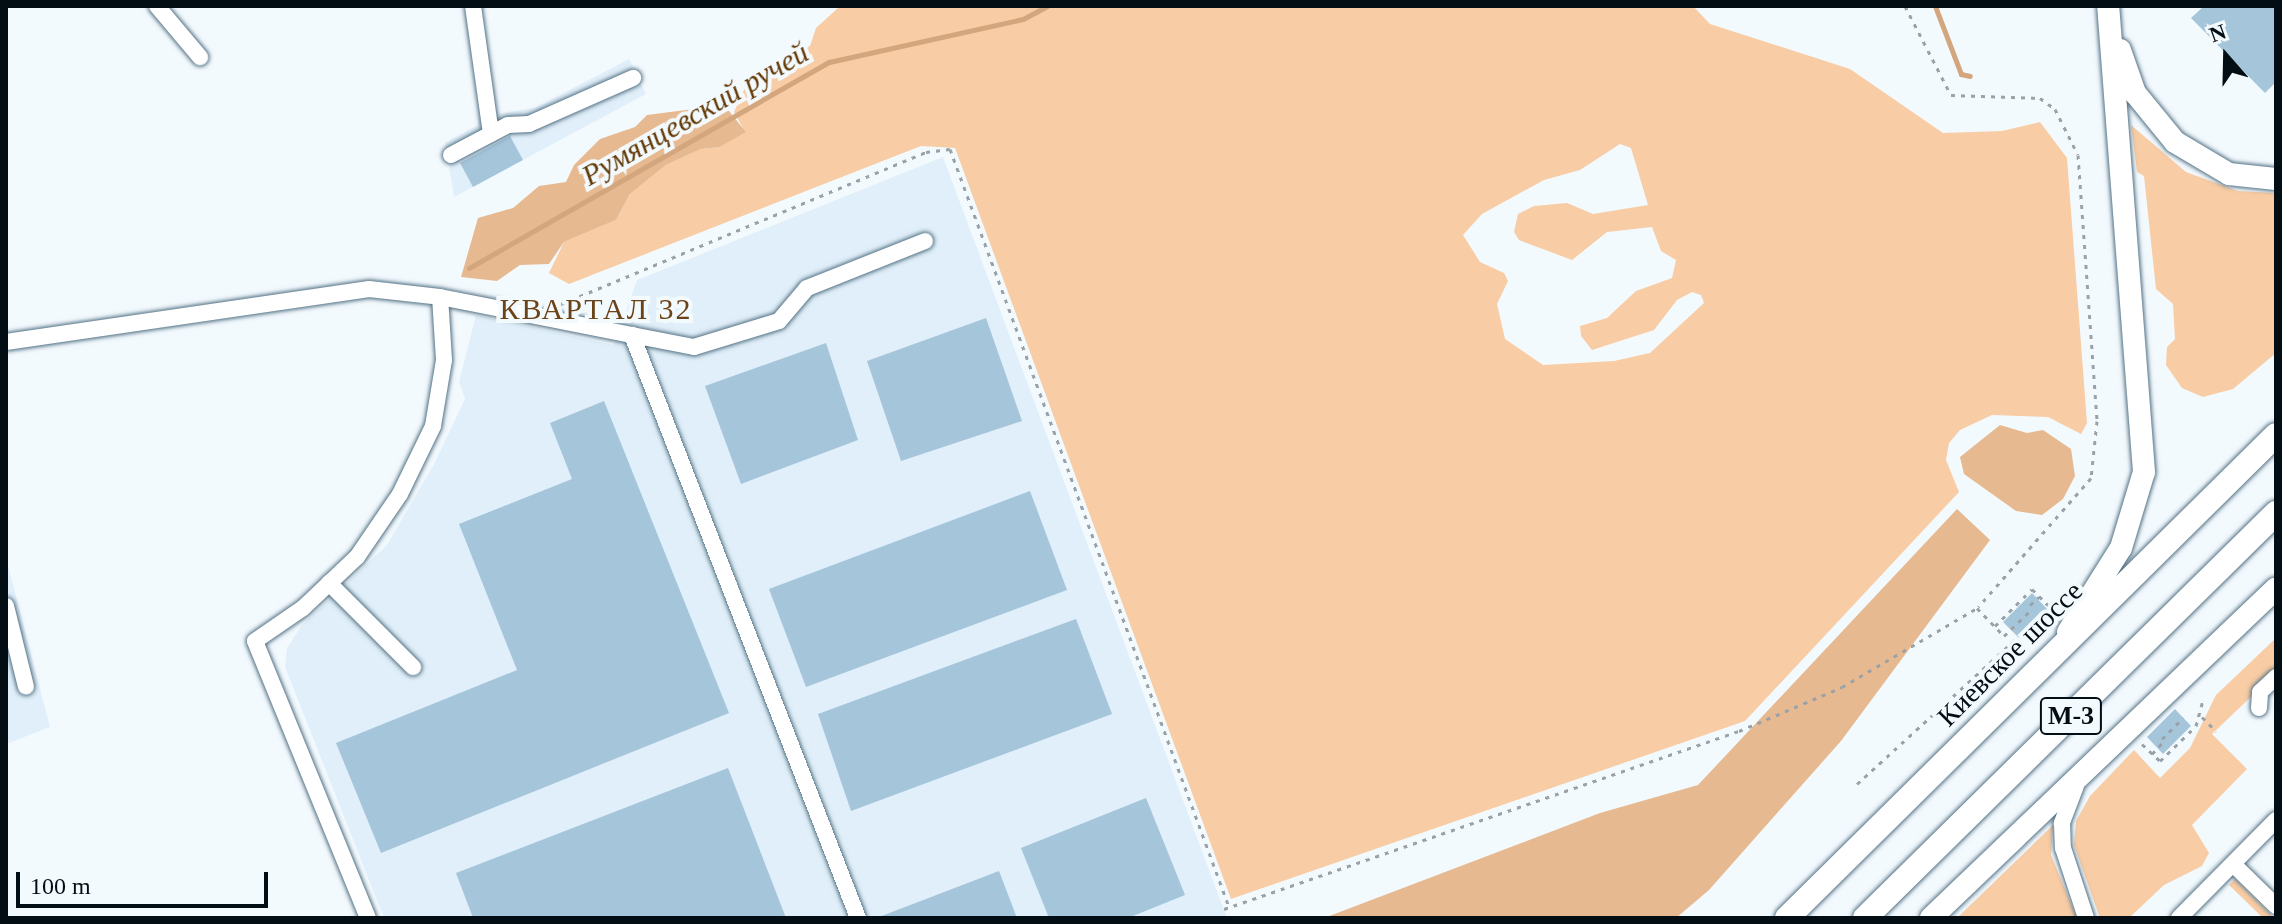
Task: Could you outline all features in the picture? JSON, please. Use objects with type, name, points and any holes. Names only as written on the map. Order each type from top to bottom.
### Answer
[{"type":"highway","name":"Киевское шоссе","points":[[1787,918],[2276,435]]},
{"type":"highway","name":"М-3","points":[[1865,918],[2276,513]]},
{"type":"main road","points":[[2051,656],[2121,548],[2144,472],[2108,6]]},
{"type":"main road","points":[[2117,6],[2121,53],[2135,93],[2175,142],[2229,174],[2276,179]]},
{"type":"main road","points":[[1931,918],[2276,588]]},
{"type":"street","points":[[157,6],[200,57]]},
{"type":"street","points":[[473,6],[491,134]]},
{"type":"street","points":[[451,155],[508,125],[529,124],[633,78]]},
{"type":"street","points":[[6,342],[369,289],[440,297],[694,347],[779,321],[807,288],[925,241]]},
{"type":"street","points":[[368,918],[255,641],[357,557],[400,494],[433,426],[444,360],[440,297]]},
{"type":"street","points":[[632,335],[858,918]]},
{"type":"street","points":[[329,583],[413,667]]},
{"type":"street","points":[[6,606],[26,687]]},
{"type":"street","points":[[2259,708],[2260,692],[2276,677]]},
{"type":"street","points":[[2086,768],[2062,823],[2063,848],[2086,918]]},
{"type":"street","points":[[2179,918],[2276,820]]},
{"type":"street","points":[[2233,864],[2276,906]]},
{"type":"path","points":[[1224,909],[1739,731],[1842,687],[1977,608],[2040,532],[2091,478],[2097,421],[2078,155],[2055,109],[2040,98],[1951,95],[1905,6]]},
{"type":"path","points":[[534,316],[798,203],[926,152],[950,149],[1229,907]]},
{"type":"path","points":[[1857,784],[2013,645],[2079,581]]},
{"type":"path","points":[[1995,626],[2032,589],[2051,608]]},
{"type":"path","points":[[2004,636],[2039,596]]},
{"type":"path","points":[[1977,608],[2013,645]]},
{"type":"path","points":[[2139,742],[2160,761],[2201,716],[2203,700]]},
{"type":"path","points":[[2201,716],[2216,731]]},
{"type":"path","points":[[2152,754],[2183,718]]},
{"type":"shaded area","points":[[1693,6],[1710,24],[1850,69],[1943,133],[2002,131],[2040,122],[2067,158],[2087,423],[2081,434],[2048,417],[1992,415],[1960,430],[1949,443],[1946,460],[1959,492],[1745,721],[1231,899],[955,148],[921,146],[569,284],[549,273],[564,242],[616,220],[630,194],[666,165],[701,149],[720,147],[745,132],[734,112],[749,79],[810,46],[816,28],[838,8]],"holes":[[[1620,144],[1631,148],[1648,205],[1593,214],[1567,203],[1534,206],[1518,214],[1514,232],[1519,240],[1572,260],[1607,232],[1652,227],[1661,251],[1676,260],[1672,278],[1636,291],[1607,318],[1580,326],[1581,336],[1592,350],[1654,330],[1677,300],[1692,292],[1701,295],[1704,303],[1650,353],[1614,361],[1543,365],[1505,339],[1497,304],[1508,281],[1504,273],[1480,262],[1463,235],[1482,214],[1544,180],[1580,170]]]},
{"type":"shaded area","points":[[629,59],[646,94],[454,197],[445,143],[478,125],[479,117],[535,108]]},
{"type":"shaded area","points":[[724,105],[746,132],[720,147],[701,149],[666,165],[630,194],[616,220],[564,242],[549,264],[520,265],[497,281],[461,277],[478,218],[513,208],[539,186],[566,182],[574,165],[600,139],[635,127],[647,115]]},
{"type":"shaded area","points":[[2131,125],[2186,172],[2238,191],[2276,193],[2276,353],[2233,389],[2203,397],[2182,388],[2166,365],[2167,347],[2175,339],[2173,304],[2156,289],[2144,176],[2137,172]]},
{"type":"shaded area","points":[[943,157],[1227,918],[384,918],[285,667],[287,648],[302,625],[387,545],[433,466],[465,399],[459,382],[476,315],[614,345],[637,280]]},
{"type":"shaded area","points":[[2000,425],[2027,433],[2043,430],[2071,449],[2075,476],[2063,499],[2042,515],[2016,511],[1964,474],[1960,457]]},
{"type":"shaded area","points":[[1957,509],[1990,540],[1841,741],[1709,890],[1676,918],[1324,918],[1600,813],[1698,785]]},
{"type":"shaded area","points":[[6,558],[50,727],[6,744]]},
{"type":"shaded area","points":[[2276,638],[2276,673],[2212,734],[2247,769],[2192,825],[2209,853],[2202,866],[2164,885],[2129,918],[2100,918],[2074,845],[2076,821],[2090,796],[2134,750],[2160,778],[2190,748],[2216,695]]},
{"type":"shaded area","points":[[2053,825],[2051,855],[2077,918],[1957,918]]},
{"type":"shaded area","points":[[2235,879],[2274,918],[2263,918],[2229,885]]},
{"type":"building","points":[[2204,6],[2276,6],[2276,82],[2265,93],[2191,18]]},
{"type":"building","points":[[510,136],[523,160],[473,187],[460,163]]},
{"type":"building","points":[[986,318],[1022,421],[901,461],[867,361]]},
{"type":"building","points":[[826,343],[858,440],[741,484],[705,386]]},
{"type":"building","points":[[604,401],[729,713],[381,853],[336,743],[517,670],[459,524],[572,479],[550,423]]},
{"type":"building","points":[[1030,491],[1067,590],[806,687],[769,589]]},
{"type":"building","points":[[2032,593],[2048,610],[2019,638],[2003,622]]},
{"type":"building","points":[[1076,619],[1112,714],[851,811],[818,714]]},
{"type":"building","points":[[2175,709],[2191,726],[2163,754],[2147,737]]},
{"type":"building","points":[[728,768],[786,918],[473,918],[456,873]]},
{"type":"building","points":[[1146,798],[1185,895],[1128,918],[1049,918],[1021,848]]},
{"type":"building","points":[[999,871],[1017,918],[879,918],[879,917]]},
{"type":"waterway","name":"Румянцевский ручей","points":[[469,268],[829,62],[1023,19],[1047,6]]},
{"type":"waterway","points":[[1935,6],[1961,74],[1970,76]]},
{"type":"district","name":"КВАРТАЛ 32","points":[[596,309]]}]
